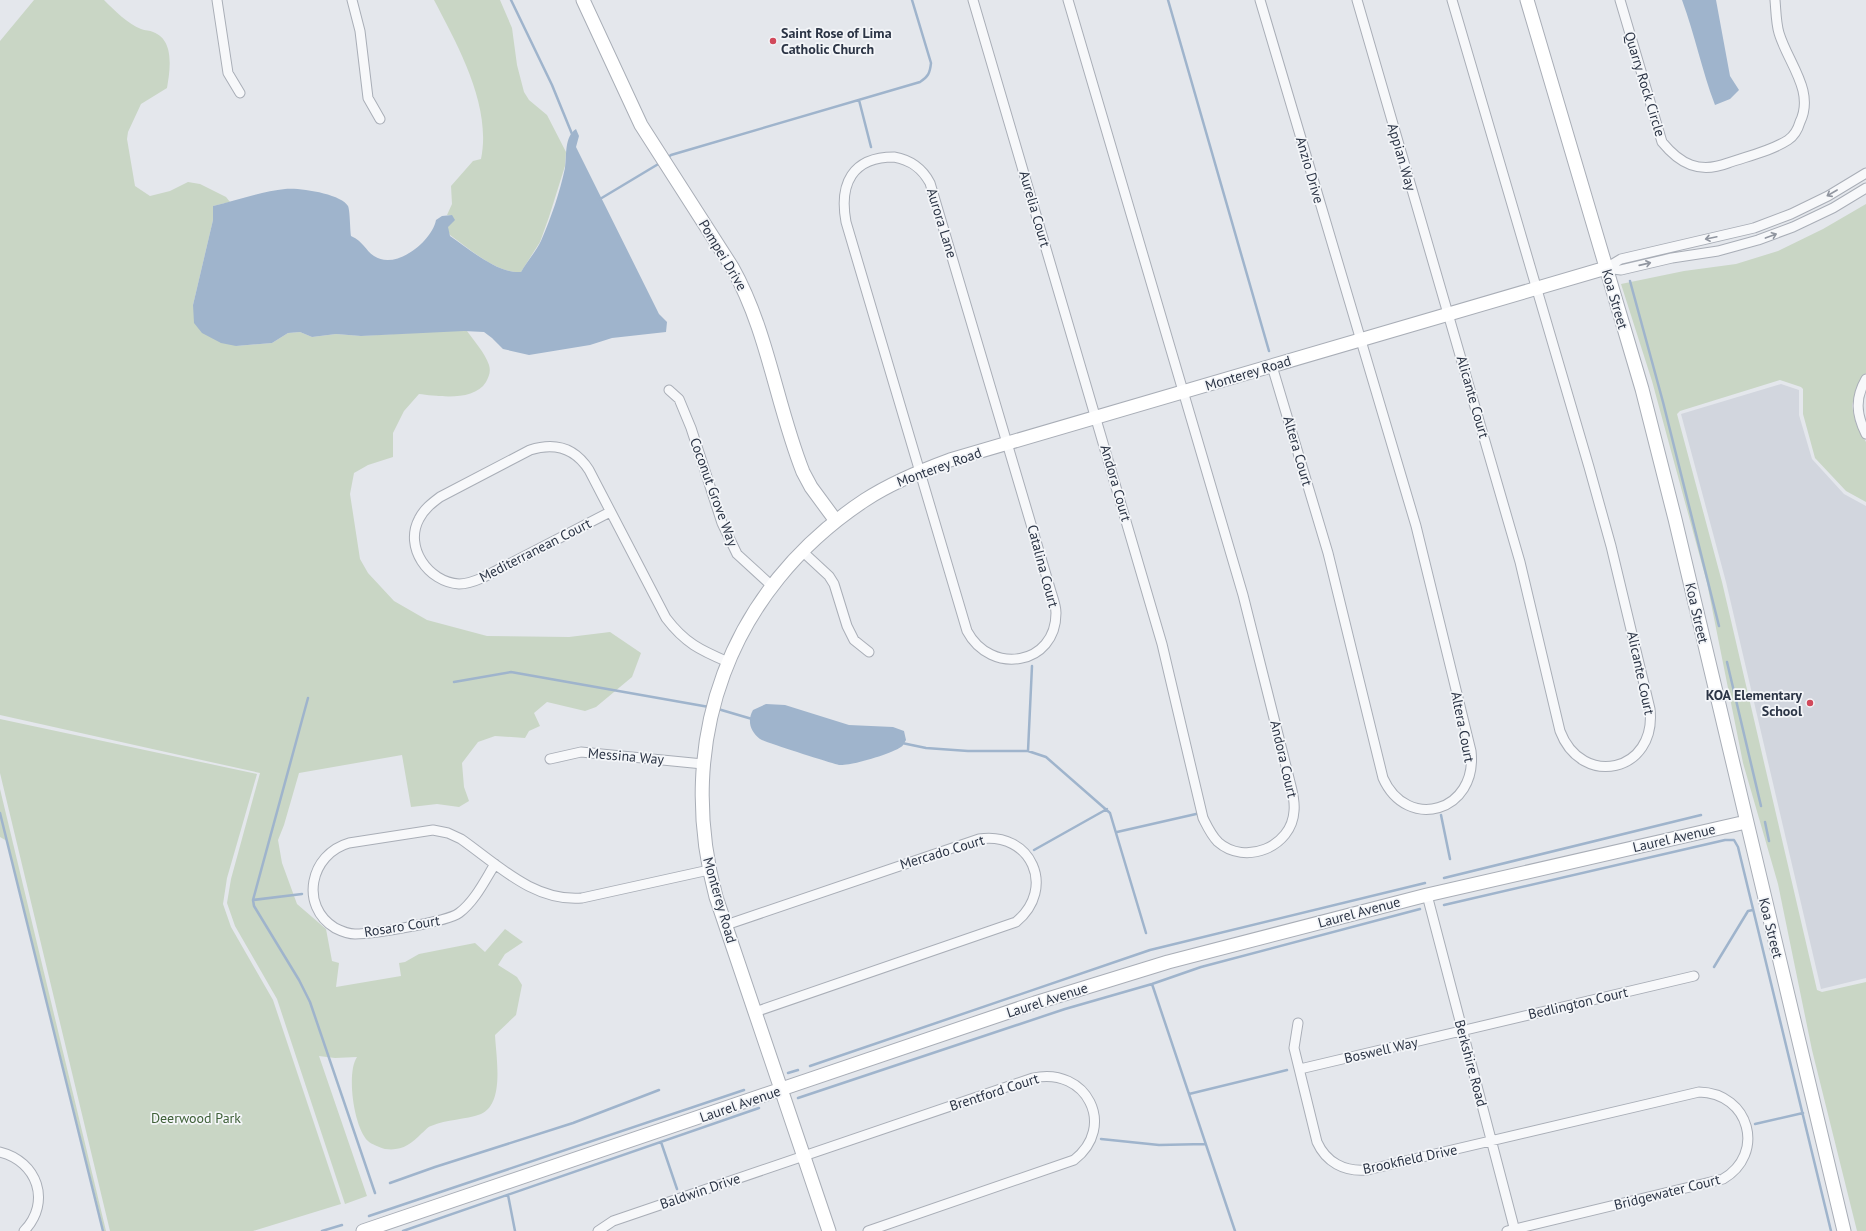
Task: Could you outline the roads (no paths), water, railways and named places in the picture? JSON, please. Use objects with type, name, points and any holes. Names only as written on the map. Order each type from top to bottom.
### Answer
[{"type":"main road","name":"Pompei Drive","points":[[583,0],[631,107],[656,150],[732,267],[744,289],[762,336],[803,472],[811,487],[836,521]]},
{"type":"main road","name":"Koa Street","points":[[1527,0],[1642,389],[1675,519],[1844,1231]]},
{"type":"main road","name":"Monterey Road","points":[[829,1231],[726,925],[709,870],[702,825],[701,800],[703,764],[711,714],[728,662],[754,613],[772,586],[802,551],[836,521],[865,500],[921,471],[950,460],[1606,268]]},
{"type":"main road","name":"Laurel Avenue","points":[[363,1231],[1035,1003],[1168,962],[1426,895],[1746,822]]},
{"type":"street","points":[[217,0],[228,73],[240,93]]},
{"type":"street","points":[[352,0],[360,31],[368,98],[380,119]]},
{"type":"street","name":"Aurelia Court","points":[[973,0],[1097,417]]},
{"type":"street","points":[[1068,0],[1184,392]]},
{"type":"street","name":"Anzio Drive","points":[[1260,0],[1360,340]]},
{"type":"street","name":"Appian Way","points":[[1357,0],[1449,314]]},
{"type":"street","points":[[1452,0],[1537,288]]},
{"type":"street","name":"Quarry Rock Circle","points":[[1620,0],[1662,142],[1673,156],[1690,165],[1705,168],[1722,166],[1779,145],[1790,139],[1804,115],[1805,101],[1803,88],[1779,34],[1775,0]]},
{"type":"street","name":"Aurora Lane","points":[[921,471],[844,211],[843,196],[848,182],[856,170],[873,159],[894,157],[908,160],[922,170],[930,183],[1008,443]]},
{"type":"street","points":[[1606,268],[1621,259],[1754,228],[1791,214],[1822,199],[1866,174]]},
{"type":"street","points":[[1606,268],[1621,270],[1672,258],[1718,251],[1758,240],[1794,227],[1833,208],[1866,188]]},
{"type":"street","name":"Alicante Court","points":[[1449,314],[1520,562],[1564,740],[1573,754],[1586,762],[1606,766],[1621,764],[1639,752],[1648,738],[1652,720],[1611,546],[1537,288]]},
{"type":"street","name":"Altera Court","points":[[1272,366],[1328,553],[1383,778],[1391,792],[1404,803],[1420,808],[1437,808],[1449,803],[1460,794],[1466,786],[1470,776],[1472,763],[1471,751],[1416,526],[1360,340]]},
{"type":"street","points":[[1866,379],[1860,389],[1856,405],[1866,434]]},
{"type":"street","name":"Coconut Grove Way","points":[[670,390],[679,399],[691,428],[722,523],[737,554],[772,586]]},
{"type":"street","name":"Andora Court","points":[[1097,417],[1162,644],[1203,818],[1213,837],[1226,847],[1242,853],[1261,851],[1278,842],[1287,832],[1294,810],[1294,797],[1244,595],[1184,392]]},
{"type":"street","name":"Catalina Court","points":[[921,471],[963,619],[970,637],[984,652],[992,656],[1008,659],[1025,658],[1040,648],[1049,638],[1054,625],[1056,612],[1008,443]]},
{"type":"street","name":"Mediterranean Court","points":[[610,512],[482,578],[460,584],[442,580],[432,574],[418,555],[415,545],[418,520],[430,504],[530,450],[559,447],[575,454],[589,470],[666,618],[677,632],[697,649],[728,662]]},
{"type":"street","points":[[802,551],[829,576],[834,584],[847,626],[854,640],[869,652]]},
{"type":"street","name":"Messina Way","points":[[550,759],[581,752],[703,764]]},
{"type":"street","name":"Rosaro Court","points":[[496,864],[466,907],[455,915],[441,920],[364,933],[350,933],[336,929],[328,923],[322,917],[314,900],[313,882],[320,864],[331,852],[349,843],[424,830],[441,831],[454,835],[538,892],[552,896],[568,898],[590,896],[709,870]]},
{"type":"street","name":"Mercado Court","points":[[726,925],[979,839],[994,838],[1011,842],[1026,854],[1034,870],[1036,885],[1032,904],[1022,916],[1011,924],[755,1012]]},
{"type":"street","name":"Berkshire Road","points":[[1426,895],[1491,1140],[1512,1230]]},
{"type":"street","name":"Bedlington Court","points":[[1462,1031],[1694,976]]},
{"type":"street","name":"Brookfield Drive","points":[[1298,1023],[1294,1048],[1316,1142],[1325,1155],[1345,1169],[1366,1170],[1491,1140]]},
{"type":"street","name":"Boswell Way","points":[[1300,1069],[1462,1031]]},
{"type":"street","name":"Brentford Court","points":[[804,1156],[1040,1076],[1055,1076],[1067,1079],[1077,1085],[1088,1098],[1094,1118],[1094,1128],[1088,1145],[1074,1160],[868,1231]]},
{"type":"street","name":"Bridgewater Court","points":[[1491,1140],[1699,1092],[1714,1094],[1730,1102],[1742,1115],[1746,1124],[1748,1144],[1745,1154],[1736,1169],[1723,1179],[1512,1230]]},
{"type":"street","points":[[0,1152],[12,1156],[22,1162],[36,1182],[38,1193],[37,1209],[30,1224],[24,1231]]},
{"type":"street","name":"Baldwin Drive","points":[[598,1231],[613,1221],[804,1156]]},
{"type":"water","points":[[1682,0],[1716,0],[1730,76],[1739,90],[1730,99],[1715,105],[1691,26]]},
{"type":"water","points":[[576,129],[579,136],[576,147],[659,314],[667,322],[666,332],[612,338],[590,345],[529,355],[503,349],[484,332],[464,331],[361,336],[336,334],[312,337],[300,332],[288,333],[272,343],[236,346],[221,343],[202,333],[194,323],[193,305],[213,220],[213,206],[276,190],[309,190],[329,195],[344,202],[349,208],[351,236],[362,243],[374,256],[383,260],[392,260],[412,252],[428,237],[436,220],[442,216],[452,215],[455,220],[448,227],[450,236],[493,265],[512,272],[521,272],[539,245],[548,223],[563,177],[568,141],[572,132]]},
{"type":"water","points":[[766,704],[785,705],[849,725],[893,727],[904,731],[906,740],[902,747],[889,753],[861,762],[839,765],[760,739],[750,726],[750,718],[753,710]]},
{"type":"waterway","points":[[511,0],[552,85],[572,134]]},
{"type":"waterway","points":[[667,158],[671,155],[920,82],[928,74],[931,63],[912,0]]},
{"type":"waterway","points":[[1168,0],[1269,351]]},
{"type":"waterway","points":[[859,100],[871,147]]},
{"type":"waterway","points":[[600,199],[660,163]]},
{"type":"waterway","points":[[1630,281],[1663,402],[1719,626]]},
{"type":"waterway","points":[[1727,662],[1761,806]]},
{"type":"waterway","points":[[1028,751],[1032,666]]},
{"type":"waterway","points":[[454,682],[511,672],[709,707]]},
{"type":"waterway","points":[[308,698],[253,900],[254,906],[299,980],[310,1002],[375,1193]]},
{"type":"waterway","points":[[718,709],[752,719]]},
{"type":"waterway","points":[[902,743],[926,748],[968,751],[1028,751],[1046,757],[1110,813],[1146,933]]},
{"type":"waterway","points":[[1034,850],[1107,809]]},
{"type":"waterway","points":[[0,813],[103,1231]]},
{"type":"waterway","points":[[1117,832],[1196,814]]},
{"type":"waterway","points":[[1441,815],[1450,859]]},
{"type":"waterway","points":[[1444,878],[1701,815]]},
{"type":"waterway","points":[[1765,822],[1769,841]]},
{"type":"waterway","points":[[1444,905],[1725,840],[1734,840],[1738,847],[1831,1231]]},
{"type":"waterway","points":[[810,1066],[1150,950],[1425,883]]},
{"type":"waterway","points":[[253,900],[302,894]]},
{"type":"waterway","points":[[798,1098],[1065,1009],[1152,984],[1201,967],[1420,909]]},
{"type":"waterway","points":[[1714,967],[1748,911],[1753,910]]},
{"type":"waterway","points":[[1152,984],[1235,1231]]},
{"type":"waterway","points":[[788,1073],[798,1070]]},
{"type":"waterway","points":[[1189,1094],[1287,1070]]},
{"type":"waterway","points":[[390,1183],[573,1123],[659,1090]]},
{"type":"waterway","points":[[369,1216],[744,1090]]},
{"type":"waterway","points":[[403,1231],[759,1108]]},
{"type":"waterway","points":[[1755,1124],[1803,1113]]},
{"type":"waterway","points":[[1101,1139],[1159,1145],[1205,1144]]},
{"type":"waterway","points":[[661,1142],[677,1189]]},
{"type":"waterway","points":[[508,1195],[515,1231]]},
{"type":"waterway","points":[[322,1231],[342,1225]]},
{"type":"place","name":"Saint Rose of Lima Catholic Church","points":[[773,41]]},
{"type":"place","name":"KOA Elementary School","points":[[1810,703]]},
{"type":"park label","name":"Deerwood Park","points":[[196,1118]]}]
